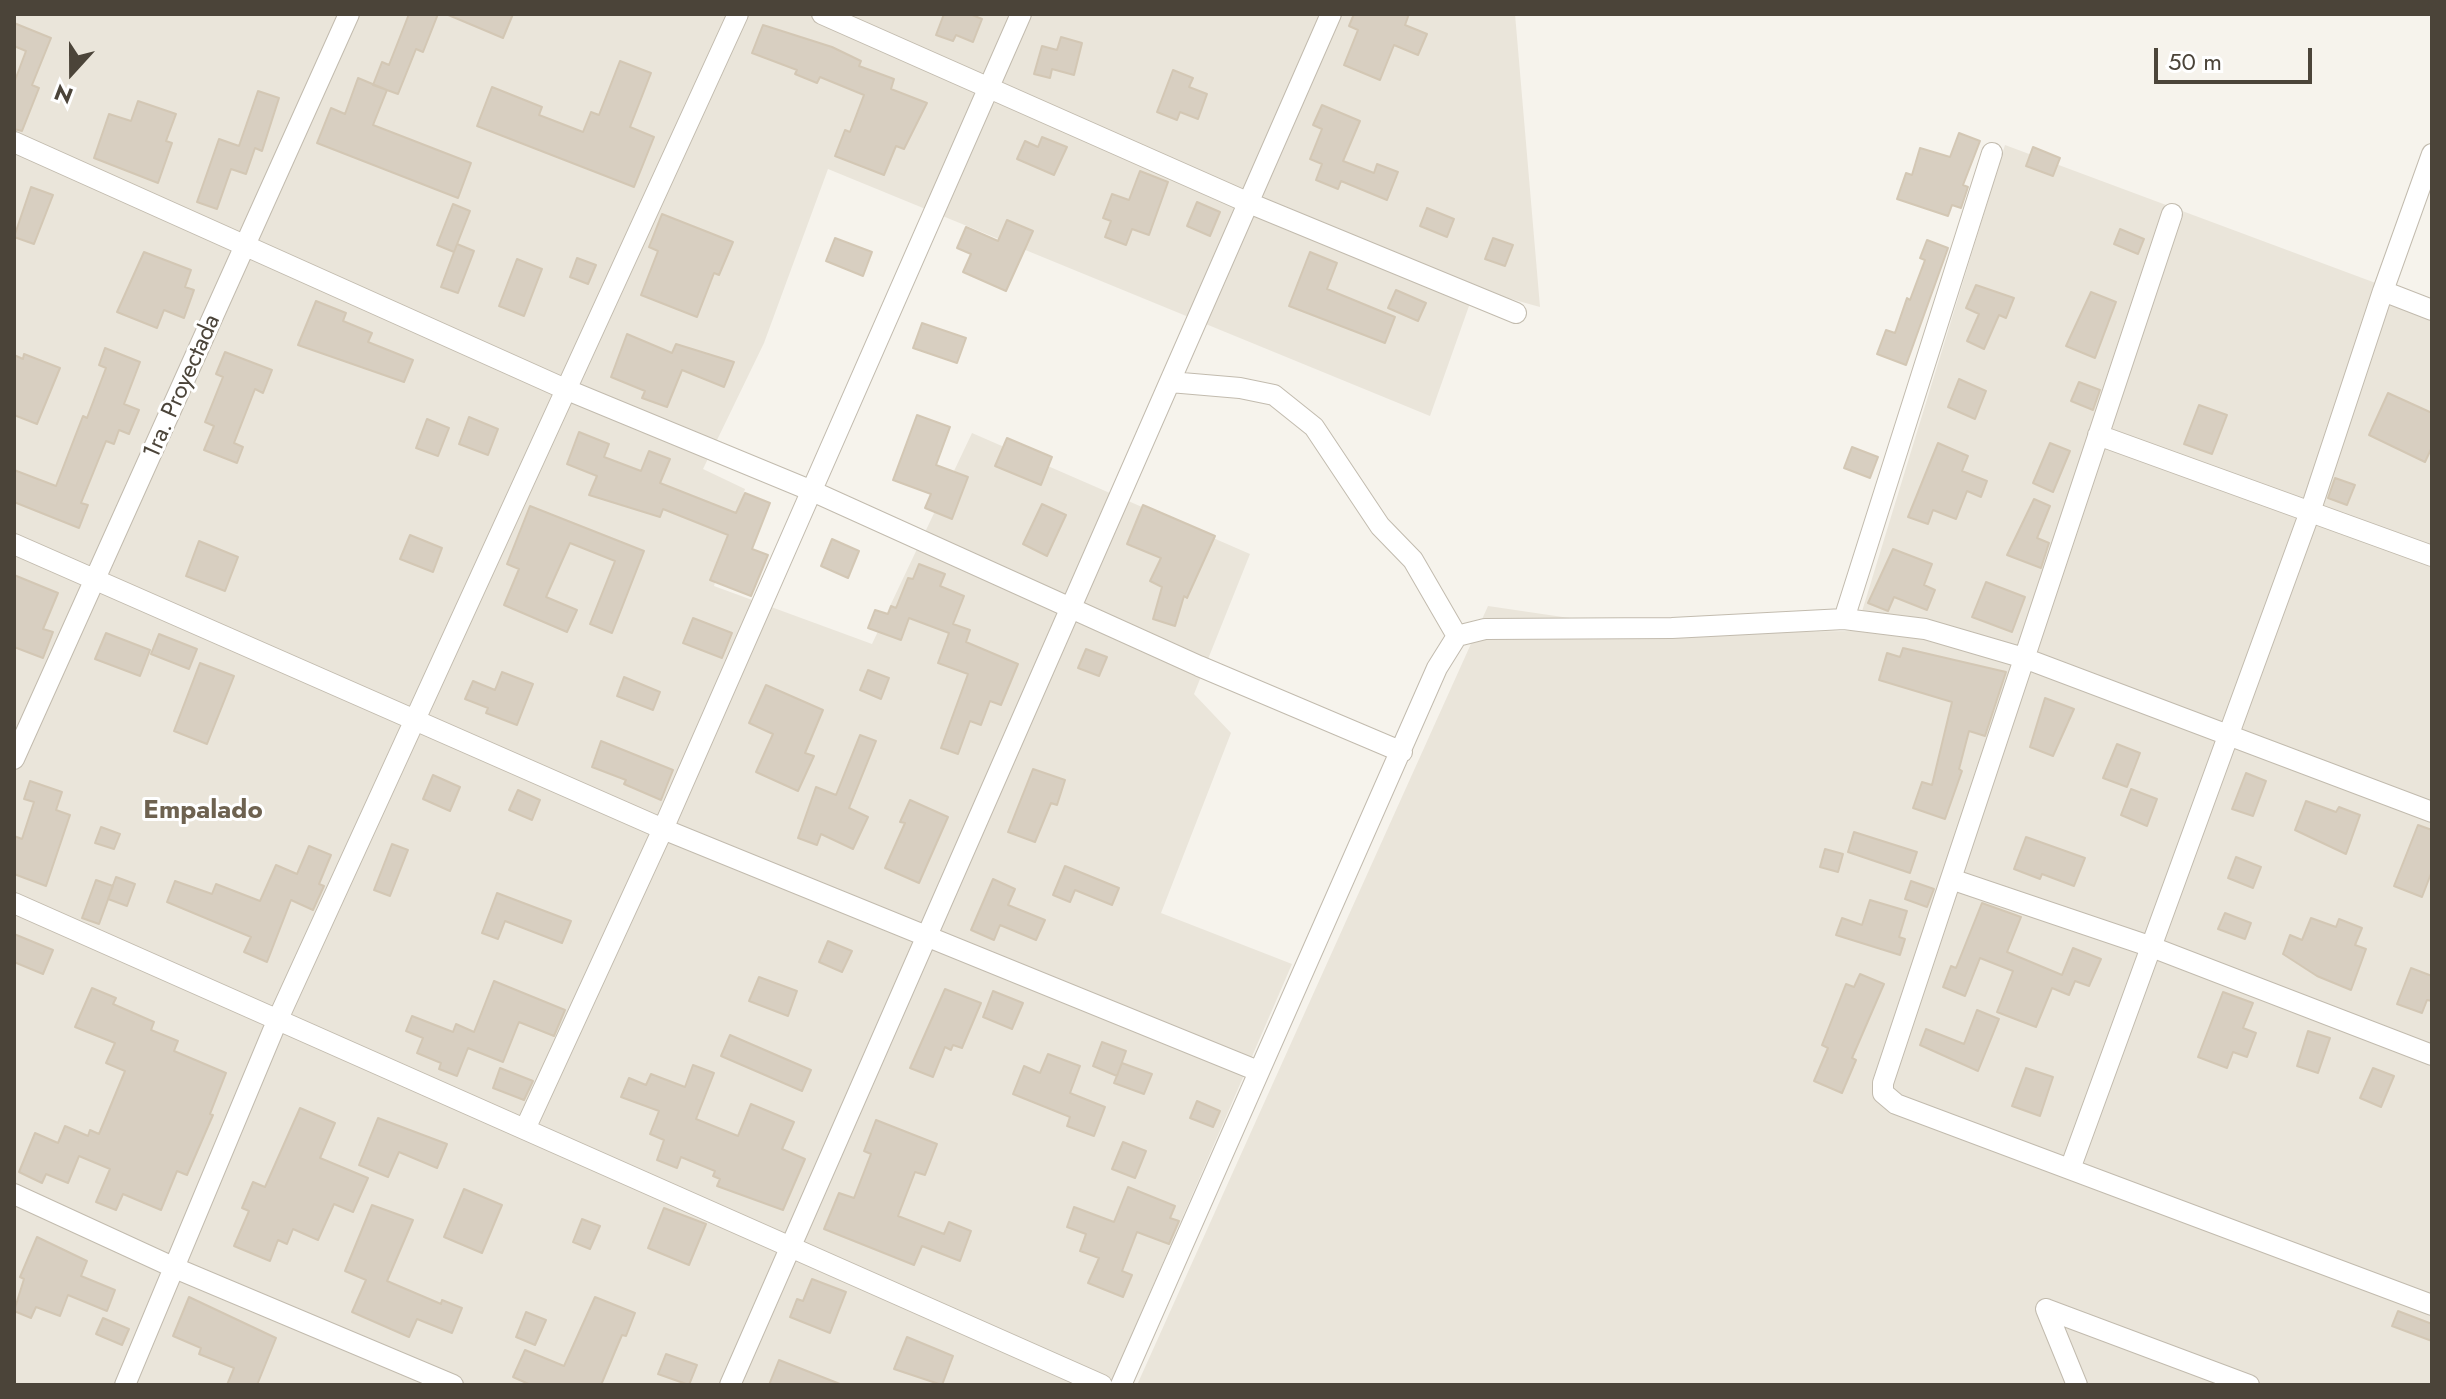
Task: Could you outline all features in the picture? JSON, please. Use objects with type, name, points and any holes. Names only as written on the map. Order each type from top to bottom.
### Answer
[{"type":"street","name":"1ra. Proyectada","points":[[14,759],[97,581],[349,14]]},
{"type":"street","points":[[125,1385],[277,1021],[738,14]]},
{"type":"street","points":[[822,14],[1249,203],[1516,313]]},
{"type":"street","points":[[525,1129],[663,829],[1021,14]]},
{"type":"street","points":[[730,1385],[1331,14]]},
{"type":"street","points":[[14,142],[565,389],[812,491],[1199,666],[1402,752]]},
{"type":"street","points":[[1844,619],[1992,153]]},
{"type":"street","points":[[2070,1169],[2226,734],[2311,509],[2432,154]]},
{"type":"street","points":[[2172,214],[1883,1083],[1883,1093],[1896,1104],[2432,1305]]},
{"type":"street","points":[[2383,291],[2432,310]]},
{"type":"street","points":[[1170,382],[1240,388],[1274,395],[1314,427],[1380,526],[1413,560],[1457,636]]},
{"type":"street","points":[[2098,435],[2311,509],[2432,556]]},
{"type":"street","points":[[14,544],[663,829],[1258,1071]]},
{"type":"street","points":[[1121,1385],[1437,668],[1457,636],[1485,629],[1672,628],[1844,619],[1925,629],[2024,658],[2432,812]]},
{"type":"street","points":[[1951,879],[2149,946],[2432,1055]]},
{"type":"street","points":[[14,903],[1102,1385]]},
{"type":"street","points":[[14,1194],[175,1268],[453,1385]]},
{"type":"street","points":[[2077,1385],[2046,1309],[2249,1385]]},
{"type":"shaded area","points":[[14,14],[1515,14],[1540,307],[1475,289],[1430,416],[828,169],[764,343],[703,469],[745,489],[714,586],[872,644],[972,433],[1250,554],[1194,694],[1231,733],[1161,913],[1292,964],[1110,1385],[14,1385]]},
{"type":"shaded area","points":[[2005,145],[2432,304],[2432,1385],[1137,1385],[1488,606],[1671,633],[1856,631]]},
{"type":"building","points":[[409,14],[438,14],[423,52],[416,49],[398,94],[373,85],[382,62],[389,65]]},
{"type":"building","points":[[446,14],[513,14],[503,38]]},
{"type":"building","points":[[944,14],[970,14],[982,19],[973,42],[956,35],[953,41],[936,35]]},
{"type":"building","points":[[1354,14],[1409,14],[1405,25],[1427,34],[1418,55],[1394,45],[1380,80],[1344,65],[1358,30],[1349,26]]},
{"type":"building","points":[[14,23],[51,38],[32,85],[39,88],[22,131],[14,129],[14,83],[26,51],[14,46]]},
{"type":"building","points":[[763,25],[832,47],[861,61],[859,66],[894,79],[891,89],[927,103],[904,149],[896,146],[884,175],[835,156],[845,130],[850,132],[864,95],[820,77],[817,83],[795,74],[797,70],[752,53]]},
{"type":"building","points":[[1061,37],[1082,43],[1074,75],[1052,69],[1050,78],[1034,74],[1042,46],[1057,50]]},
{"type":"building","points":[[620,61],[651,73],[630,127],[654,137],[634,187],[477,126],[492,87],[542,107],[539,115],[583,132],[591,112],[599,115]]},
{"type":"building","points":[[1173,70],[1193,78],[1189,87],[1207,94],[1198,119],[1180,112],[1177,120],[1157,112]]},
{"type":"building","points":[[358,78],[387,90],[373,125],[471,163],[458,198],[317,143],[331,108],[345,114]]},
{"type":"building","points":[[258,91],[279,98],[262,151],[255,148],[246,174],[231,169],[217,209],[197,202],[219,139],[239,146]]},
{"type":"building","points":[[138,101],[176,114],[166,141],[172,143],[158,183],[94,158],[109,114],[131,121]]},
{"type":"building","points":[[1322,105],[1360,121],[1343,161],[1374,173],[1377,164],[1398,172],[1387,200],[1341,181],[1338,189],[1316,180],[1322,164],[1310,159],[1322,129],[1313,125]]},
{"type":"building","points":[[1959,133],[1980,141],[1963,185],[1968,187],[1961,208],[1952,205],[1948,216],[1897,199],[1906,173],[1912,175],[1920,148],[1950,157]]},
{"type":"building","points":[[1042,137],[1067,147],[1054,175],[1017,159],[1025,141],[1038,147]]},
{"type":"building","points":[[2033,147],[2060,158],[2053,176],[2026,166]]},
{"type":"building","points":[[1140,171],[1168,182],[1149,235],[1132,229],[1126,245],[1105,237],[1111,221],[1103,218],[1112,194],[1129,200]]},
{"type":"building","points":[[31,187],[53,195],[34,244],[14,237]]},
{"type":"building","points":[[1197,202],[1220,212],[1210,236],[1187,226]]},
{"type":"building","points":[[453,204],[470,211],[454,252],[437,245]]},
{"type":"building","points":[[1427,208],[1454,219],[1447,237],[1420,226]]},
{"type":"building","points":[[662,214],[733,242],[719,275],[714,273],[697,317],[641,295],[658,251],[649,247]]},
{"type":"building","points":[[1007,220],[1033,231],[1006,291],[963,272],[971,254],[957,248],[966,227],[998,241]]},
{"type":"building","points":[[2120,229],[2144,239],[2138,254],[2114,244]]},
{"type":"building","points":[[835,238],[872,252],[863,276],[826,261]]},
{"type":"building","points":[[1493,238],[1513,245],[1505,266],[1485,259]]},
{"type":"building","points":[[1927,240],[1948,248],[1906,365],[1877,354],[1886,330],[1895,333],[1907,298],[1910,300],[1925,260],[1920,258]]},
{"type":"building","points":[[457,244],[474,251],[458,293],[441,287]]},
{"type":"building","points":[[144,252],[191,270],[185,287],[194,290],[184,318],[164,310],[157,328],[117,312]]},
{"type":"building","points":[[1310,252],[1337,263],[1327,289],[1395,317],[1385,343],[1289,306]]},
{"type":"building","points":[[577,258],[596,265],[588,284],[570,277]]},
{"type":"building","points":[[517,259],[542,269],[524,316],[499,306]]},
{"type":"building","points":[[1976,285],[2014,298],[2006,318],[1999,315],[1984,349],[1967,341],[1979,314],[1966,308]]},
{"type":"building","points":[[1396,290],[1426,303],[1418,321],[1388,308]]},
{"type":"building","points":[[2091,292],[2116,302],[2095,358],[2066,346]]},
{"type":"building","points":[[316,301],[346,313],[343,321],[372,333],[368,342],[413,360],[404,382],[298,345]]},
{"type":"building","points":[[922,323],[966,338],[957,363],[913,348]]},
{"type":"building","points":[[627,334],[672,353],[676,344],[734,362],[724,387],[682,370],[667,407],[642,398],[645,391],[611,377]]},
{"type":"building","points":[[105,348],[140,362],[124,404],[139,410],[129,434],[119,430],[114,444],[106,441],[81,503],[88,505],[79,528],[14,502],[14,470],[56,486],[83,416],[87,418],[106,368],[99,365]]},
{"type":"building","points":[[225,352],[272,370],[263,393],[255,389],[234,443],[243,447],[237,463],[204,450],[214,426],[205,422],[223,377],[216,374]]},
{"type":"building","points":[[24,354],[60,368],[37,424],[14,415],[14,355],[23,359]]},
{"type":"building","points":[[1959,379],[1986,391],[1975,419],[1948,407]]},
{"type":"building","points":[[2079,382],[2100,390],[2093,410],[2071,401]]},
{"type":"building","points":[[2388,393],[2432,413],[2432,447],[2425,462],[2369,435]]},
{"type":"building","points":[[2199,405],[2227,415],[2212,454],[2184,444]]},
{"type":"building","points":[[917,415],[950,427],[936,465],[968,477],[952,519],[925,508],[931,494],[893,480]]},
{"type":"building","points":[[469,417],[498,429],[488,455],[459,444]]},
{"type":"building","points":[[427,419],[449,428],[438,456],[416,448]]},
{"type":"building","points":[[579,432],[609,444],[604,457],[641,471],[649,451],[670,459],[660,483],[736,513],[745,493],[770,503],[752,549],[768,555],[751,596],[710,580],[728,535],[663,509],[660,517],[589,495],[597,476],[567,464]]},
{"type":"building","points":[[1007,438],[1052,457],[1041,485],[995,466]]},
{"type":"building","points":[[1938,443],[1968,456],[1962,471],[1987,481],[1981,497],[1967,491],[1956,519],[1933,510],[1928,524],[1908,517]]},
{"type":"building","points":[[2050,443],[2070,451],[2053,492],[2033,483]]},
{"type":"building","points":[[1852,447],[1878,457],[1870,478],[1844,468]]},
{"type":"building","points":[[2335,478],[2355,485],[2347,505],[2328,498]]},
{"type":"building","points":[[2034,499],[2050,506],[2037,538],[2049,543],[2041,568],[2007,555]]},
{"type":"building","points":[[1042,504],[1066,515],[1047,556],[1023,544]]},
{"type":"building","points":[[1143,505],[1215,536],[1187,598],[1184,596],[1175,626],[1153,619],[1162,587],[1150,581],[1161,558],[1127,544]]},
{"type":"building","points":[[530,506],[644,551],[612,633],[590,624],[615,561],[570,543],[546,597],[577,610],[567,632],[504,605],[519,569],[507,564]]},
{"type":"building","points":[[410,535],[442,548],[433,572],[400,559]]},
{"type":"building","points":[[832,539],[859,551],[848,578],[821,566]]},
{"type":"building","points":[[199,541],[238,557],[225,591],[186,576]]},
{"type":"building","points":[[1893,549],[1932,564],[1924,585],[1935,590],[1927,610],[1894,597],[1888,611],[1868,603]]},
{"type":"building","points":[[919,564],[945,574],[940,586],[964,596],[953,624],[970,630],[966,642],[1018,664],[1001,705],[990,701],[981,725],[970,721],[958,754],[941,748],[968,674],[938,663],[949,633],[909,618],[901,640],[868,628],[875,610],[888,614],[891,606],[896,608],[908,578],[913,579]]},
{"type":"building","points":[[14,575],[58,593],[43,629],[53,632],[43,658],[14,647]]},
{"type":"building","points":[[1986,582],[2025,597],[2012,632],[1972,617]]},
{"type":"building","points":[[693,618],[732,633],[722,658],[683,643]]},
{"type":"building","points":[[106,633],[150,650],[140,676],[95,659]]},
{"type":"building","points":[[159,634],[197,649],[189,669],[151,654]]},
{"type":"building","points":[[1903,648],[2006,672],[1985,736],[1969,731],[1959,769],[1962,771],[1945,819],[1913,808],[1922,782],[1932,785],[1952,702],[1879,680],[1887,653],[1900,657]]},
{"type":"building","points":[[1086,649],[1107,657],[1099,676],[1078,668]]},
{"type":"building","points":[[200,663],[234,676],[207,744],[174,731]]},
{"type":"building","points":[[868,670],[889,678],[881,699],[860,690]]},
{"type":"building","points":[[502,672],[533,684],[517,725],[486,713],[488,708],[465,699],[473,681],[495,690]]},
{"type":"building","points":[[624,677],[660,692],[653,710],[617,696]]},
{"type":"building","points":[[766,685],[823,710],[805,753],[814,756],[798,791],[756,772],[773,734],[749,723]]},
{"type":"building","points":[[2045,698],[2074,709],[2053,756],[2030,747]]},
{"type":"building","points":[[860,735],[876,741],[849,808],[868,817],[853,849],[821,834],[817,845],[798,838],[816,787],[836,795]]},
{"type":"building","points":[[601,741],[673,770],[661,800],[624,784],[626,780],[592,767]]},
{"type":"building","points":[[2117,744],[2140,753],[2127,787],[2103,778]]},
{"type":"building","points":[[1033,769],[1065,780],[1057,805],[1051,803],[1035,842],[1008,832]]},
{"type":"building","points":[[2246,773],[2266,781],[2253,816],[2232,809]]},
{"type":"building","points":[[433,775],[460,787],[450,811],[423,799]]},
{"type":"building","points":[[30,781],[62,792],[56,810],[70,815],[46,886],[14,874],[14,836],[22,839],[34,802],[24,799]]},
{"type":"building","points":[[2131,789],[2157,799],[2147,826],[2121,815]]},
{"type":"building","points":[[518,790],[540,800],[532,820],[509,810]]},
{"type":"building","points":[[910,800],[948,817],[919,883],[885,868],[905,823],[900,822]]},
{"type":"building","points":[[2306,801],[2336,812],[2339,807],[2360,815],[2346,854],[2295,830]]},
{"type":"building","points":[[2418,825],[2432,830],[2432,871],[2422,897],[2394,886]]},
{"type":"building","points":[[101,827],[120,834],[114,849],[95,843]]},
{"type":"building","points":[[1854,832],[1917,852],[1910,873],[1848,852]]},
{"type":"building","points":[[2026,837],[2085,858],[2074,886],[2042,874],[2040,879],[2014,869]]},
{"type":"building","points":[[392,844],[408,850],[390,896],[374,890]]},
{"type":"building","points":[[309,846],[331,855],[319,884],[324,886],[313,910],[291,900],[267,962],[244,952],[251,937],[167,902],[175,881],[212,894],[216,884],[260,901],[276,865],[297,874]]},
{"type":"building","points":[[1825,849],[1843,854],[1838,872],[1820,867]]},
{"type":"building","points":[[2236,857],[2261,867],[2253,888],[2228,878]]},
{"type":"building","points":[[1065,866],[1119,888],[1112,905],[1075,890],[1070,902],[1053,895]]},
{"type":"building","points":[[116,877],[135,884],[127,906],[108,899]]},
{"type":"building","points":[[993,879],[1015,889],[1008,905],[1045,920],[1036,940],[1000,925],[994,940],[971,930]]},
{"type":"building","points":[[96,880],[113,886],[99,924],[82,918]]},
{"type":"building","points":[[1911,881],[1934,889],[1927,907],[1905,899]]},
{"type":"building","points":[[497,893],[571,921],[562,943],[505,921],[498,939],[482,933]]},
{"type":"building","points":[[1870,900],[1907,911],[1899,937],[1905,939],[1900,955],[1836,935],[1842,918],[1862,925]]},
{"type":"building","points":[[1982,903],[2021,917],[2007,952],[2062,975],[2073,948],[2101,959],[2089,986],[2075,981],[2069,995],[2052,988],[2036,1027],[1997,1012],[2013,971],[1980,958],[1965,996],[1943,987],[1951,966],[1956,968]]},
{"type":"building","points":[[2225,913],[2251,923],[2245,939],[2218,929]]},
{"type":"building","points":[[2311,918],[2336,927],[2339,919],[2362,928],[2355,945],[2366,949],[2351,990],[2317,976],[2283,954],[2290,935],[2302,940]]},
{"type":"building","points":[[14,934],[53,950],[43,974],[14,962]]},
{"type":"building","points":[[828,941],[852,951],[842,972],[819,962]]},
{"type":"building","points":[[2411,968],[2432,976],[2432,1001],[2427,1000],[2422,1013],[2397,1004]]},
{"type":"building","points":[[1860,974],[1884,984],[1852,1058],[1856,1060],[1842,1093],[1814,1081],[1828,1048],[1822,1045],[1846,984],[1854,987]]},
{"type":"building","points":[[759,977],[797,991],[788,1016],[749,1001]]},
{"type":"building","points":[[494,981],[565,1010],[554,1036],[519,1022],[503,1062],[468,1048],[457,1076],[439,1069],[441,1063],[417,1053],[423,1038],[406,1031],[412,1016],[453,1032],[456,1024],[474,1032]]},
{"type":"building","points":[[92,988],[116,998],[113,1004],[154,1022],[151,1030],[178,1041],[174,1051],[226,1073],[210,1114],[213,1115],[187,1175],[177,1171],[161,1210],[123,1194],[116,1210],[96,1202],[110,1169],[79,1156],[68,1183],[46,1174],[42,1183],[19,1172],[35,1133],[58,1143],[65,1126],[88,1136],[90,1130],[99,1134],[125,1071],[106,1063],[115,1043],[75,1027]]},
{"type":"building","points":[[945,989],[981,1003],[962,1048],[953,1045],[951,1050],[945,1047],[933,1077],[910,1068]]},
{"type":"building","points":[[993,991],[1023,1003],[1012,1029],[983,1017]]},
{"type":"building","points":[[2223,992],[2253,1003],[2243,1028],[2256,1033],[2247,1057],[2233,1052],[2227,1068],[2198,1057]]},
{"type":"building","points":[[1977,1010],[1999,1019],[1978,1071],[1920,1045],[1926,1029],[1964,1044]]},
{"type":"building","points":[[2308,1031],[2330,1038],[2318,1073],[2297,1066]]},
{"type":"building","points":[[730,1035],[811,1070],[802,1091],[721,1056]]},
{"type":"building","points":[[1102,1042],[1126,1051],[1117,1076],[1093,1066]]},
{"type":"building","points":[[1048,1054],[1080,1066],[1070,1093],[1105,1107],[1094,1136],[1067,1126],[1070,1117],[1013,1094],[1024,1066],[1040,1073]]},
{"type":"building","points":[[1122,1063],[1152,1074],[1144,1094],[1114,1083]]},
{"type":"building","points":[[693,1065],[714,1073],[696,1119],[738,1136],[751,1104],[794,1122],[782,1149],[805,1159],[783,1210],[717,1186],[720,1179],[713,1176],[715,1171],[681,1157],[677,1168],[657,1160],[664,1140],[650,1134],[659,1111],[621,1097],[629,1078],[646,1085],[651,1074],[685,1087]]},
{"type":"building","points":[[500,1068],[533,1081],[524,1100],[493,1088]]},
{"type":"building","points":[[2026,1068],[2053,1077],[2040,1116],[2012,1106]]},
{"type":"building","points":[[2373,1068],[2394,1076],[2381,1107],[2360,1098]]},
{"type":"building","points":[[1197,1101],[1220,1111],[1213,1127],[1190,1118]]},
{"type":"building","points":[[300,1108],[335,1123],[320,1158],[368,1178],[353,1212],[334,1204],[318,1240],[293,1229],[287,1244],[278,1240],[270,1261],[234,1246],[249,1211],[242,1208],[253,1182],[265,1187]]},
{"type":"building","points":[[378,1118],[447,1144],[437,1168],[399,1152],[388,1177],[359,1165]]},
{"type":"building","points":[[876,1120],[937,1144],[925,1175],[915,1172],[898,1216],[944,1234],[949,1222],[971,1231],[960,1261],[922,1246],[914,1265],[824,1229],[839,1193],[854,1198],[871,1154],[864,1151]]},
{"type":"building","points":[[1123,1142],[1146,1151],[1135,1178],[1112,1169]]},
{"type":"building","points":[[1128,1187],[1175,1206],[1170,1218],[1179,1221],[1169,1244],[1137,1232],[1122,1271],[1132,1275],[1123,1297],[1088,1283],[1099,1258],[1080,1251],[1086,1234],[1067,1227],[1074,1207],[1114,1222]]},
{"type":"building","points":[[464,1189],[502,1205],[482,1253],[444,1237]]},
{"type":"building","points":[[372,1205],[413,1220],[387,1281],[441,1304],[442,1300],[462,1308],[452,1333],[417,1319],[409,1337],[352,1312],[366,1280],[345,1271]]},
{"type":"building","points":[[664,1208],[706,1224],[689,1265],[648,1248]]},
{"type":"building","points":[[582,1219],[600,1226],[590,1249],[573,1242]]},
{"type":"building","points":[[37,1237],[87,1261],[81,1276],[115,1290],[107,1311],[68,1295],[60,1316],[36,1307],[31,1318],[14,1311],[24,1279],[20,1277]]},
{"type":"building","points":[[812,1279],[846,1292],[830,1333],[790,1317],[797,1299],[803,1301]]},
{"type":"building","points":[[189,1297],[276,1338],[257,1385],[227,1385],[234,1368],[199,1354],[201,1348],[173,1336]]},
{"type":"building","points":[[595,1297],[635,1313],[601,1385],[531,1385],[513,1377],[525,1350],[564,1366]]},
{"type":"building","points":[[2398,1311],[2432,1324],[2432,1341],[2392,1326]]},
{"type":"building","points":[[526,1312],[546,1320],[535,1345],[516,1337]]},
{"type":"building","points":[[103,1318],[129,1329],[122,1345],[96,1334]]},
{"type":"building","points":[[907,1337],[953,1356],[942,1385],[894,1369]]},
{"type":"building","points":[[666,1354],[697,1365],[689,1385],[658,1374]]},
{"type":"building","points":[[779,1360],[840,1384],[840,1385],[769,1385]]},
{"type":"district","name":"Empalado","points":[[203,812]]}]
